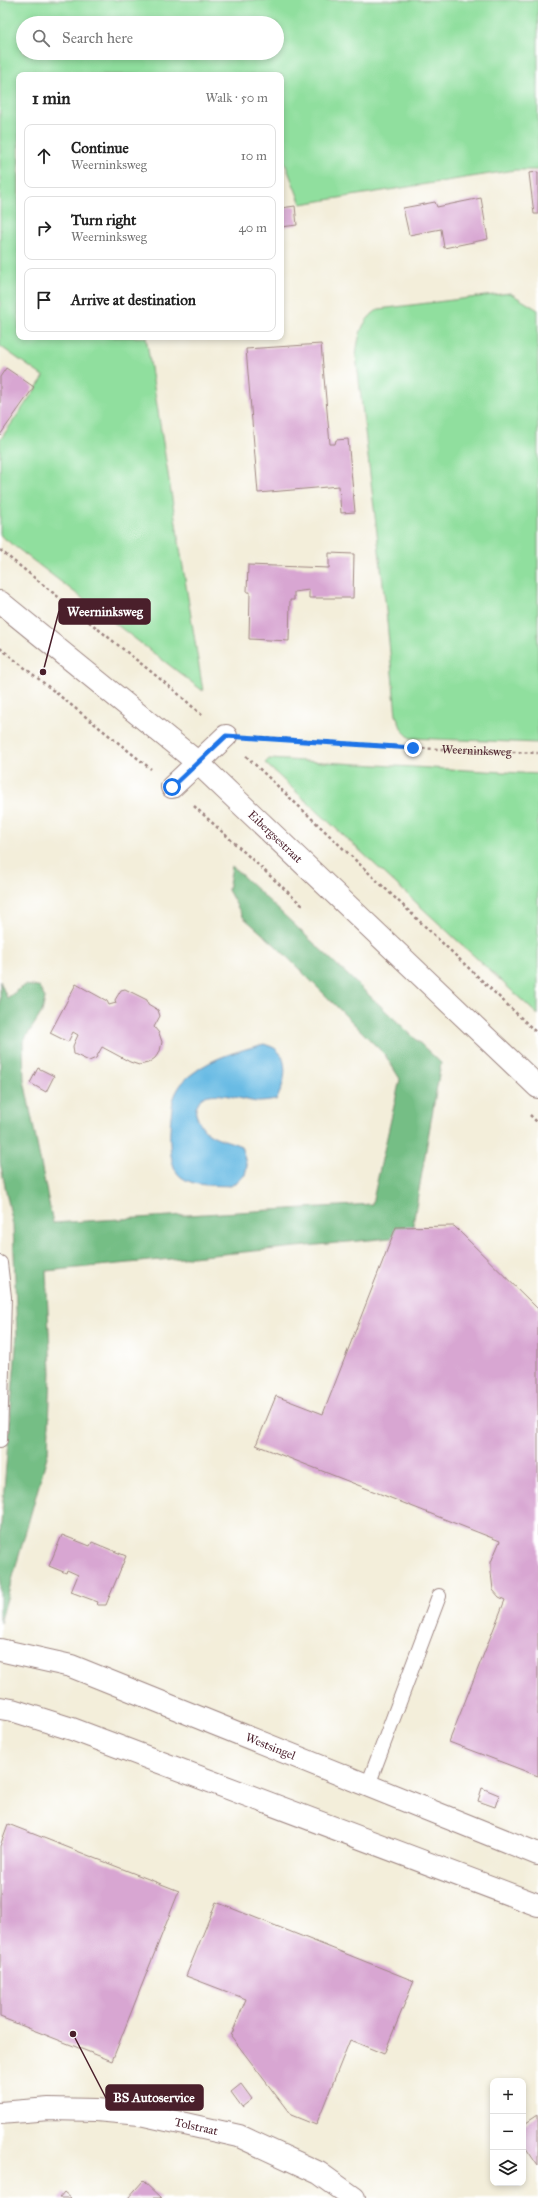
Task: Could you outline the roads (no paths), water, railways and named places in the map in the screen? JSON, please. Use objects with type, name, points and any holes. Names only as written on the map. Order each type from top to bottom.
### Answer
[{"type":"main road","name":"Eibergsestraat","points":[[0,602],[196,762],[538,1087]]},
{"type":"main road","points":[[172,787],[196,762],[226,736]]},
{"type":"main road","name":"Westsingel","points":[[0,1650],[71,1666],[538,1854]]},
{"type":"main road","points":[[0,1708],[12,1710],[72,1729],[538,1905]]},
{"type":"main road","name":"Tolstraat","points":[[0,2113],[49,2109],[96,2110],[140,2114],[240,2136],[319,2173],[354,2198]]},
{"type":"lane","points":[[0,1263],[4,1297],[0,1440]]},
{"type":"lane","points":[[368,1785],[439,1596]]},
{"type":"water","points":[[264,1044],[277,1050],[282,1056],[284,1062],[285,1068],[283,1082],[276,1100],[258,1102],[225,1095],[209,1095],[202,1098],[196,1107],[196,1114],[199,1122],[208,1133],[241,1146],[247,1166],[245,1175],[231,1186],[205,1185],[186,1180],[176,1171],[173,1163],[170,1141],[173,1101],[178,1089],[189,1076],[209,1063],[226,1055]]},
{"type":"place","name":"Weerninksweg","points":[[43,672]]},
{"type":"place","name":"BS Autoservice","points":[[73,2034]]}]
